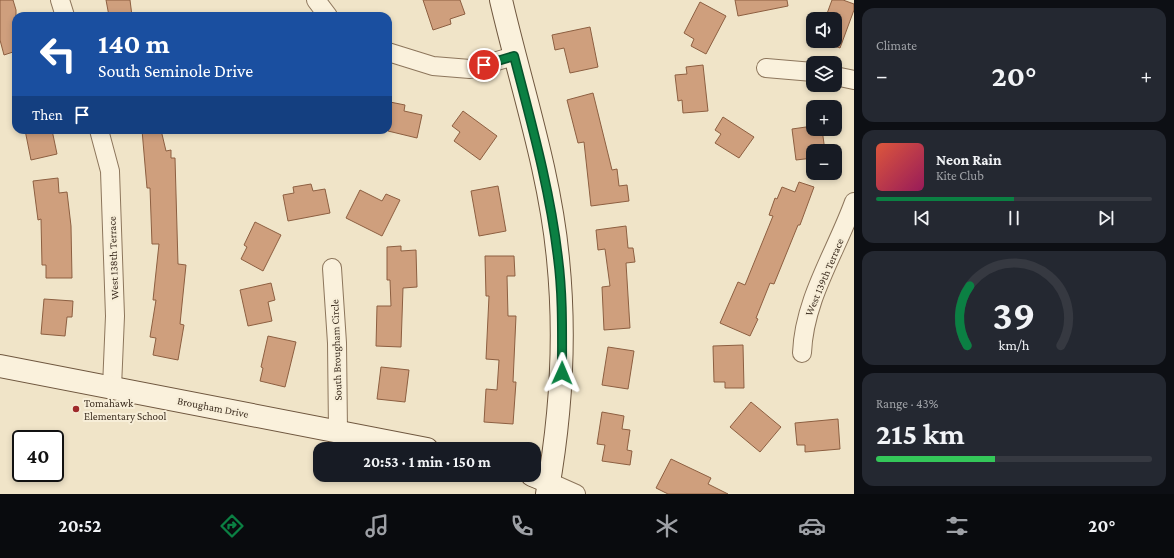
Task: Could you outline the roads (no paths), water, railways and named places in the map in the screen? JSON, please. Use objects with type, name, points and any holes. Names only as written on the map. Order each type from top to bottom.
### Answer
[{"type":"street","points":[[60,0],[64,12]]},
{"type":"street","points":[[316,0],[325,12]]},
{"type":"street","points":[[501,0],[543,172],[558,258],[562,319],[561,387],[558,422],[543,484],[576,494]]},
{"type":"street","points":[[392,53],[433,66],[470,69],[514,56]]},
{"type":"street","points":[[766,68],[806,71]]},
{"type":"street","points":[[842,77],[854,80]]},
{"type":"street","name":"West 138th Terrace","points":[[100,134],[110,171],[115,316],[112,388]]},
{"type":"street","name":"West 139th Terrace","points":[[802,353],[802,337],[809,308],[844,230],[854,202]]},
{"type":"street","name":"South Brougham Circle","points":[[332,268],[337,342],[338,431]]},
{"type":"street","name":"Brougham Drive","points":[[0,366],[392,442]]},
{"type":"place","name":"Tomahawk Elementary School","points":[[76,409]]}]
